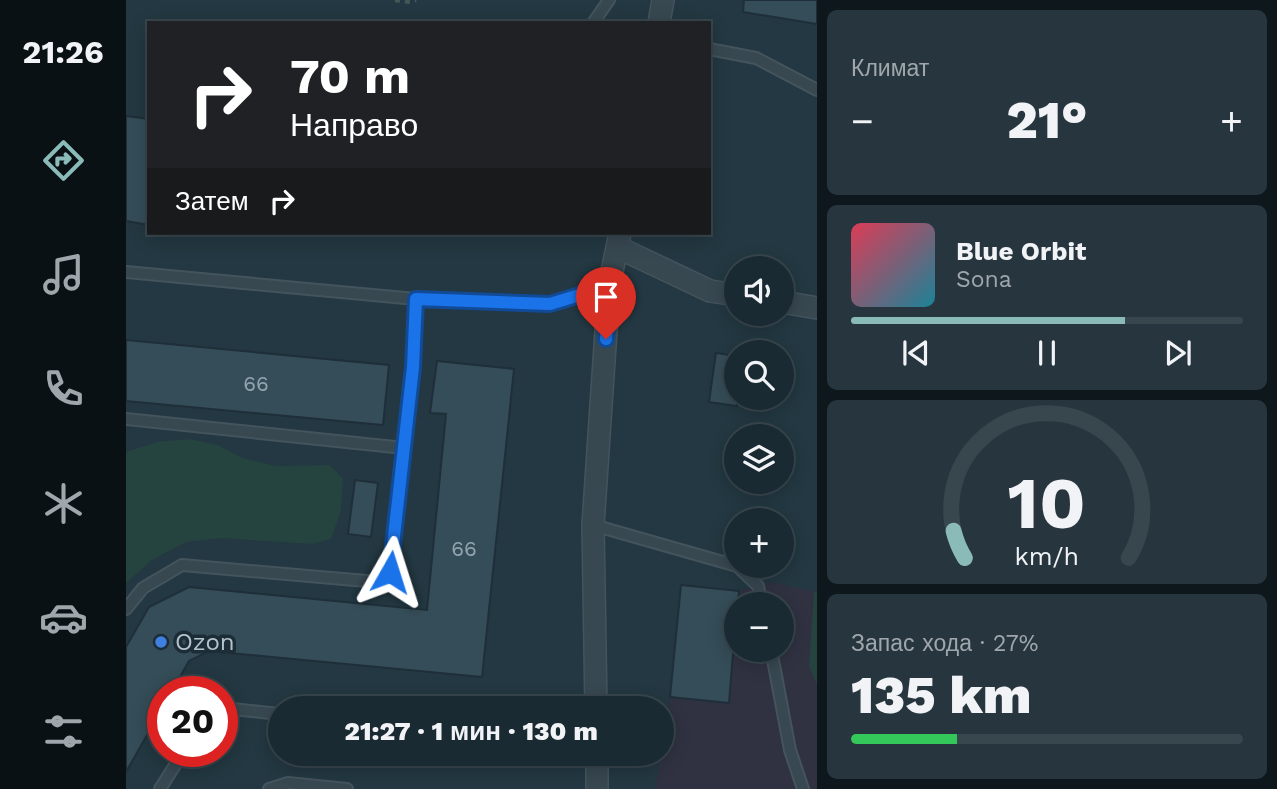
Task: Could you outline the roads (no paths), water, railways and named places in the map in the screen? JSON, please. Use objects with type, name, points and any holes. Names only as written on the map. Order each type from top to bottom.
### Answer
[{"type":"street","points":[[659,21],[663,0]]},
{"type":"street","points":[[597,696],[593,525],[609,286],[618,240],[710,291],[724,293]]},
{"type":"street","points":[[794,304],[817,308]]},
{"type":"street","points":[[597,766],[597,789]]},
{"type":"lane","points":[[594,21],[608,0]]},
{"type":"lane","points":[[711,49],[756,58],[817,90]]},
{"type":"lane","points":[[126,272],[416,299],[550,304],[609,286]]},
{"type":"lane","points":[[126,609],[143,588],[182,565],[378,582],[386,580],[390,572],[413,367],[416,299]]},
{"type":"lane","points":[[126,419],[404,448]]},
{"type":"lane","points":[[593,525],[737,566],[758,586],[759,592]]},
{"type":"lane","points":[[773,662],[790,750],[803,789]]},
{"type":"lane","points":[[238,709],[268,712]]},
{"type":"lane","points":[[160,789],[174,767]]},
{"type":"lane","points":[[269,789],[288,783],[347,789]]},
{"type":"place","name":"Ozon","points":[[161,642]]}]
